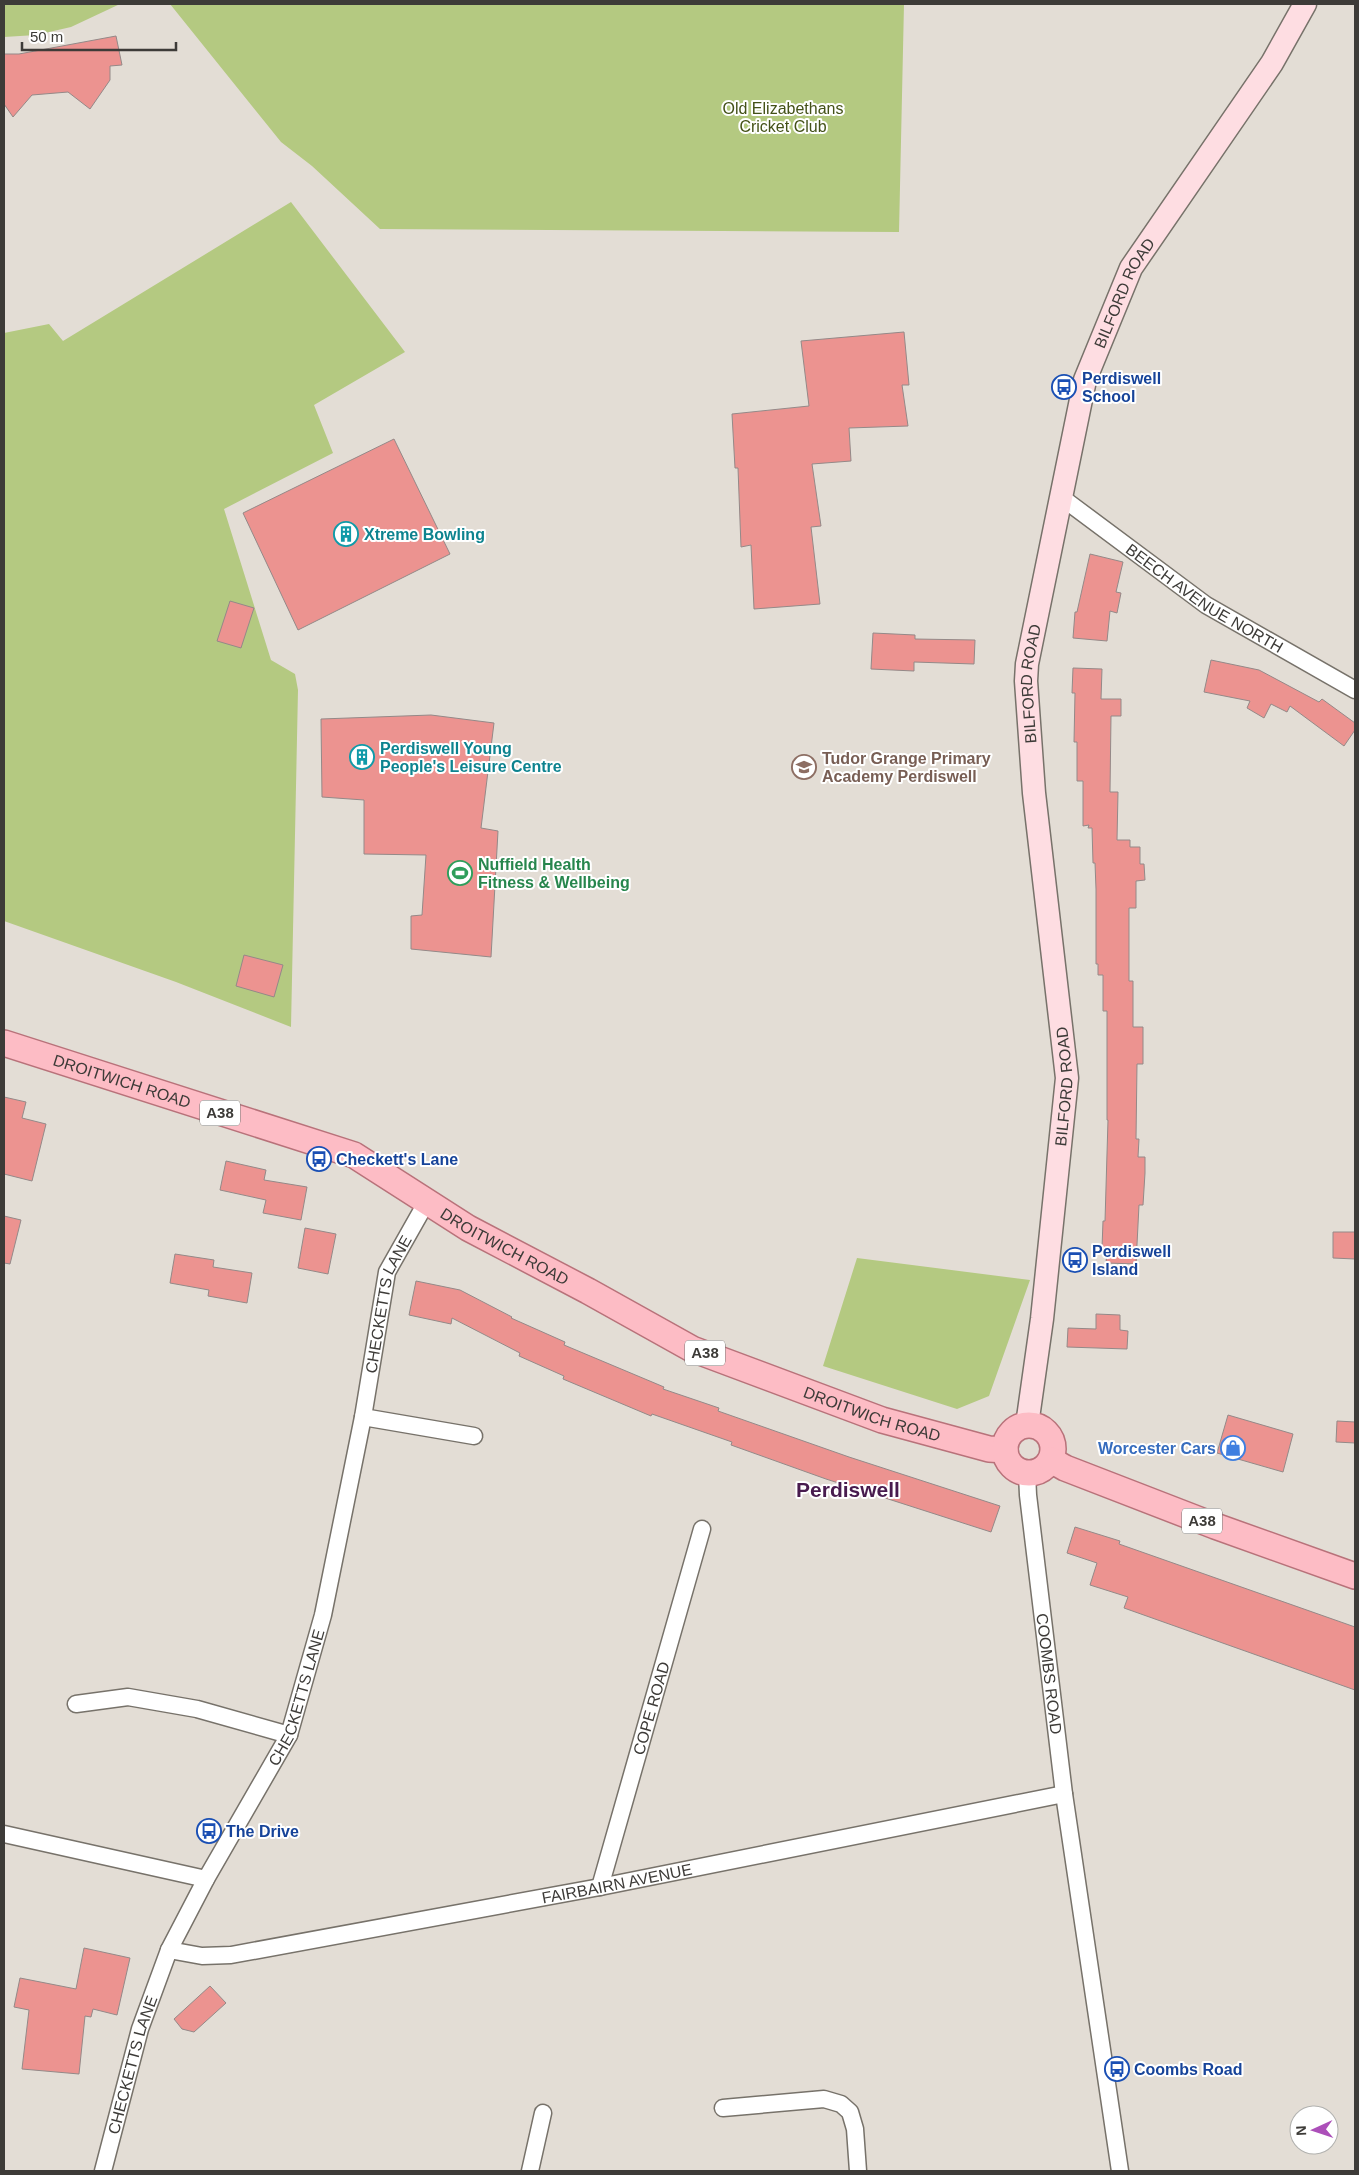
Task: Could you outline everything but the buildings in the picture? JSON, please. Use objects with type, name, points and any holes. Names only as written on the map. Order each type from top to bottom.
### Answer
[{"type":"main road","name":"BILFORD ROAD","points":[[1027,1425],[1042,1319],[1067,1078],[1034,793],[1026,681],[1027,664],[1086,380],[1131,268],[1272,63],[1305,4]]},
{"type":"main road","name":"DROITWICH ROAD","points":[[4,1043],[354,1155],[426,1203],[468,1228],[588,1290],[692,1348],[882,1420],[989,1449],[1005,1450]]},
{"type":"main road","points":[[1027,1425],[1043,1428],[1051,1436],[1054,1448],[1052,1460],[1044,1469],[1033,1473],[1021,1472],[1011,1466],[1005,1456],[1005,1450],[1005,1444],[1010,1433],[1020,1426],[1027,1425]]},
{"type":"main road","name":"A38","points":[[1052,1460],[1065,1468],[1215,1526],[1355,1576]]},
{"type":"street","name":"BEECH AVENUE NORTH","points":[[1061,497],[1206,605],[1355,690]]},
{"type":"street","name":"CHECKETTS LANE","points":[[103,2171],[140,2029],[169,1950],[206,1879],[289,1735],[322,1615],[364,1417],[387,1272],[426,1203]]},
{"type":"street","points":[[364,1417],[474,1436]]},
{"type":"street","name":"COOMBS ROAD","points":[[1027,1473],[1028,1495],[1064,1794],[1120,2171]]},
{"type":"street","name":"COPE ROAD","points":[[600,1887],[702,1529]]},
{"type":"street","points":[[76,1704],[128,1697],[197,1709],[289,1735]]},
{"type":"street","name":"FAIRBAIRN AVENUE","points":[[169,1950],[202,1956],[231,1955],[600,1887],[1064,1794]]},
{"type":"street","points":[[4,1834],[206,1879]]},
{"type":"street","points":[[723,2108],[824,2099],[841,2104],[850,2112],[855,2129],[858,2171]]},
{"type":"street","points":[[530,2171],[543,2113]]},
{"type":"green space","points":[[4,4],[120,4],[71,27],[36,35],[4,37]]},
{"type":"green space","name":"Old Elizabethans Cricket Club","points":[[170,4],[904,4],[899,232],[380,229],[312,166],[281,142]]},
{"type":"green space","points":[[291,202],[405,352],[314,405],[333,453],[224,509],[271,660],[295,674],[298,690],[291,1027],[176,982],[4,921],[4,333],[49,324],[63,341]]},
{"type":"green space","points":[[857,1258],[1030,1280],[989,1396],[957,1409],[823,1366]]},
{"type":"place","name":"Perdiswell School","points":[[1064,387]]},
{"type":"place","name":"Xtreme Bowling","points":[[346,534]]},
{"type":"place","name":"Perdiswell Young People's Leisure Centre","points":[[362,757]]},
{"type":"place","name":"Tudor Grange Primary Academy Perdiswell","points":[[804,767]]},
{"type":"place","name":"Nuffield Health Fitness & Wellbeing","points":[[460,873]]},
{"type":"place","name":"Checkett's Lane","points":[[319,1159]]},
{"type":"place","name":"Perdiswell Island","points":[[1075,1260]]},
{"type":"place","name":"Worcester Cars","points":[[1233,1448]]},
{"type":"place","name":"The Drive","points":[[209,1831]]},
{"type":"place","name":"Coombs Road","points":[[1117,2069]]},
{"type":"district","name":"Perdiswell","points":[[848,1490]]}]
